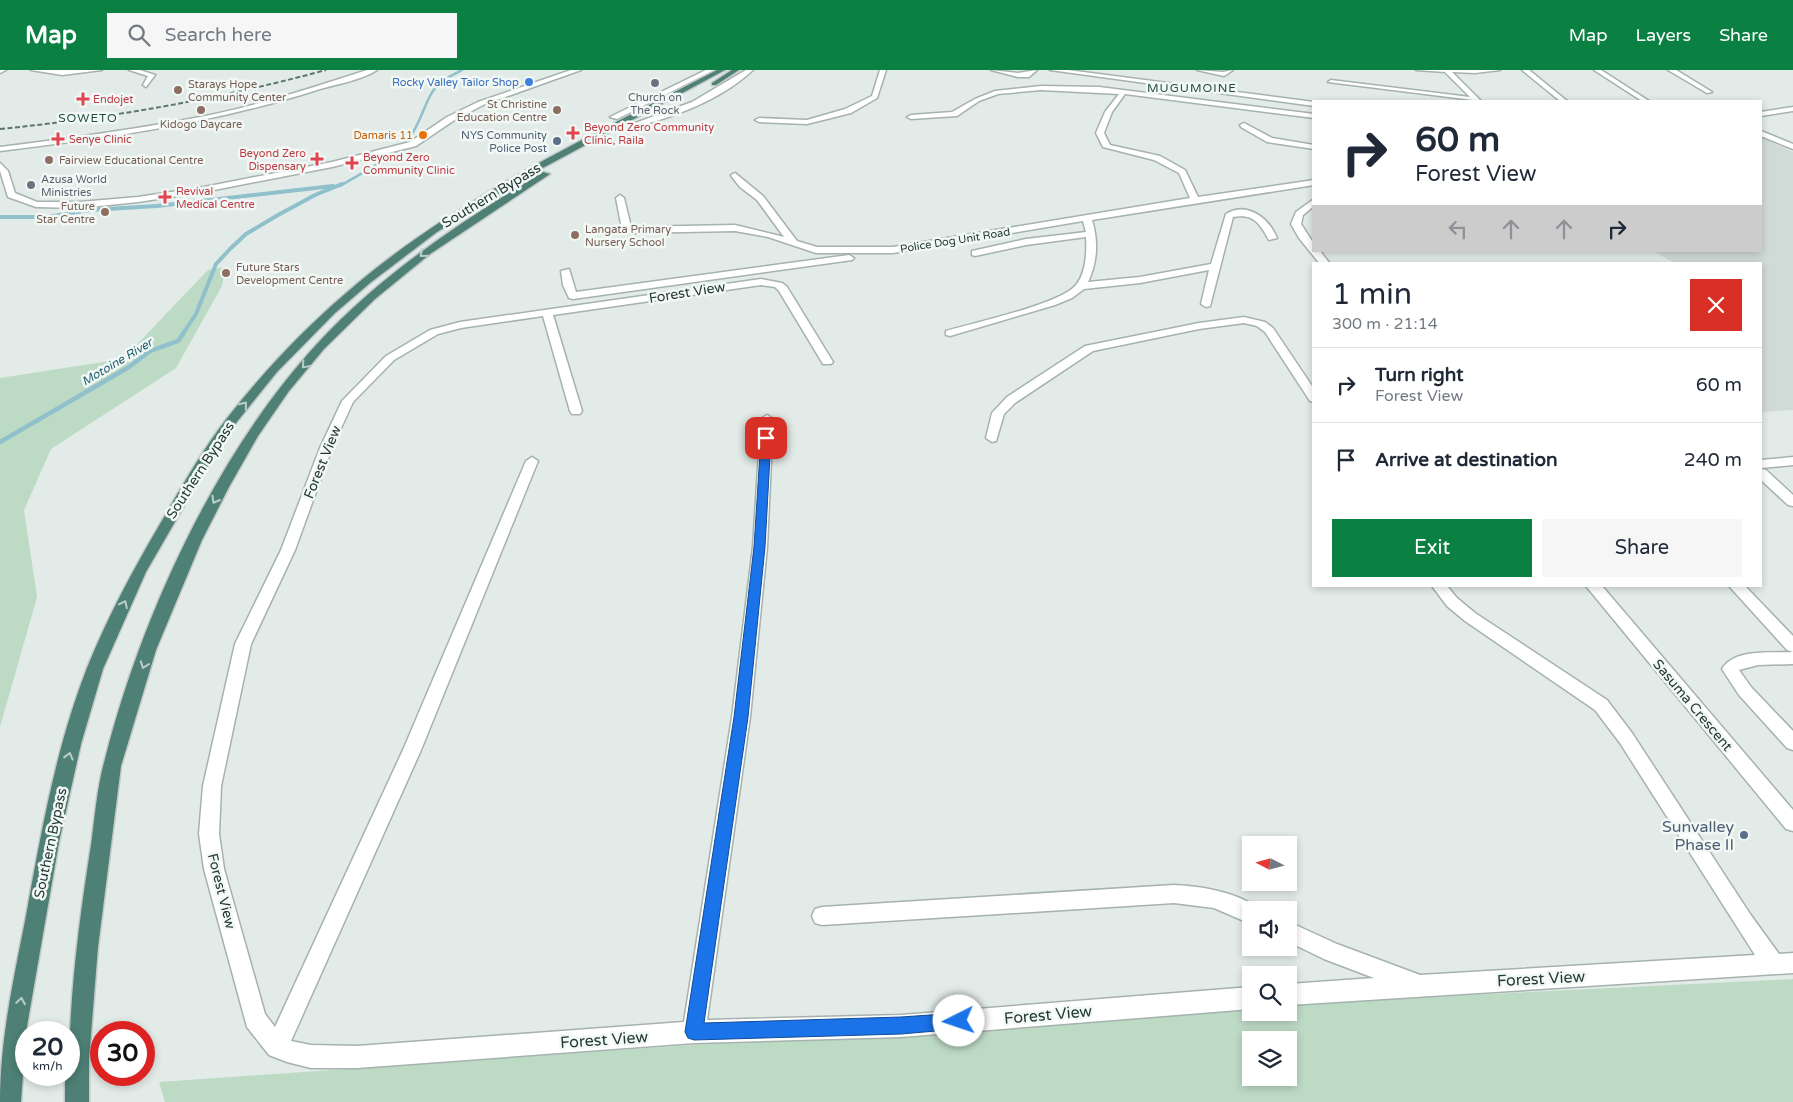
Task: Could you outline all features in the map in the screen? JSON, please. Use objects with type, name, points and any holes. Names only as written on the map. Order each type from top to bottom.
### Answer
[{"type":"highway","name":"Southern Bypass","points":[[9,1102],[19,1012],[36,909],[59,797],[83,706],[111,630],[139,572],[195,475],[232,420],[273,370],[331,311],[427,235],[523,175],[722,70]]},
{"type":"highway","name":"Southern Bypass","points":[[77,1102],[89,922],[114,760],[143,667],[184,562],[210,510],[258,430],[294,377],[320,347],[393,278],[427,250],[492,205],[675,102],[720,81],[736,70]]},
{"type":"street","points":[[34,70],[54,73],[99,70]]},
{"type":"street","points":[[132,70],[152,75],[146,85]]},
{"type":"street","points":[[0,149],[88,138],[196,120],[273,102],[374,70]]},
{"type":"street","points":[[0,165],[14,199],[47,205],[77,205],[220,188],[415,144],[450,119],[486,102],[578,70]]},
{"type":"street","points":[[614,117],[711,70]]},
{"type":"street","points":[[634,125],[665,118],[708,98],[750,70]]},
{"type":"street","points":[[759,120],[807,122],[848,111],[872,100],[878,90],[883,70]]},
{"type":"street","points":[[994,70],[1022,76],[1029,75],[1034,70]]},
{"type":"street","points":[[1054,70],[1312,104]]},
{"type":"street","points":[[1106,77],[1114,70]]},
{"type":"street","points":[[1200,70],[1224,74],[1230,70]]},
{"type":"street","points":[[1419,70],[1448,72],[1497,70]]},
{"type":"street","points":[[1525,70],[1563,100]]},
{"type":"street","points":[[1597,70],[1644,100]]},
{"type":"street","points":[[1671,70],[1709,92]]},
{"type":"street","points":[[1448,72],[1477,100]]},
{"type":"street","points":[[1332,82],[1470,100]]},
{"type":"street","points":[[911,117],[954,114],[988,95],[1024,88],[1082,88],[1312,116]]},
{"type":"street","points":[[1123,93],[1110,112],[1100,133],[1107,147],[1158,158],[1182,172],[1195,200]]},
{"type":"street","points":[[1762,114],[1793,109]]},
{"type":"street","points":[[1244,125],[1270,140],[1312,147]]},
{"type":"street","points":[[1762,133],[1793,147]]},
{"type":"street","points":[[1782,142],[1793,141]]},
{"type":"street","points":[[736,175],[743,185],[760,198],[794,243]]},
{"type":"street","name":"Police Dog Unit Road","points":[[620,198],[628,229],[631,230],[735,228],[826,251],[893,250],[1312,182]]},
{"type":"street","points":[[1312,203],[1301,209],[1295,218],[1296,228],[1312,248]]},
{"type":"street","points":[[1206,304],[1229,216],[1239,214],[1259,217],[1265,221],[1272,238]]},
{"type":"street","points":[[1081,286],[1091,254],[1092,234],[1087,219]]},
{"type":"street","points":[[975,253],[1026,242],[1092,234]]},
{"type":"street","points":[[566,271],[568,285],[573,296],[794,267],[893,250]]},
{"type":"street","points":[[1316,252],[1323,262]]},
{"type":"street","points":[[950,333],[1051,303],[1067,296],[1081,286],[1140,280],[1215,266]]},
{"type":"street","name":"Forest View","points":[[827,362],[783,290],[769,283],[750,282],[547,314],[460,325],[434,332],[390,358],[356,390],[348,401],[326,448],[288,550],[243,644],[212,786],[209,834],[214,869],[254,1019],[264,1035],[277,1047],[302,1057],[357,1057],[694,1032],[901,1026],[1242,999]]},
{"type":"street","points":[[547,314],[576,411]]},
{"type":"street","points":[[992,438],[998,413],[1011,400],[1089,348],[1208,324],[1244,320],[1261,324],[1269,330],[1312,395]]},
{"type":"street","points":[[694,1032],[741,717],[760,547],[767,419]]},
{"type":"street","points":[[277,1047],[412,750],[532,461]]},
{"type":"street","points":[[1762,464],[1793,461]]},
{"type":"street","points":[[1762,474],[1793,502]]},
{"type":"street","points":[[1439,587],[1452,602],[1470,617],[1601,705],[1631,746],[1743,921],[1784,964]]},
{"type":"street","name":"Sasuma Crescent","points":[[1595,587],[1793,823]]},
{"type":"street","points":[[1737,587],[1793,646]]},
{"type":"street","points":[[1793,658],[1742,661],[1733,664],[1730,669],[1746,691],[1793,743]]},
{"type":"street","points":[[822,916],[1174,894],[1193,894],[1224,901],[1242,910]]},
{"type":"street","points":[[1297,936],[1331,952],[1418,985]]},
{"type":"street","name":"Forest View","points":[[1297,994],[1418,985],[1784,964]]},
{"type":"shaded area","points":[[1762,137],[1793,152],[1793,410],[1762,412],[1762,262],[1672,262],[1655,252],[1762,252]]},
{"type":"green space","points":[[226,267],[222,286],[176,368],[51,449],[24,510],[37,597],[0,727],[0,378],[123,359],[208,270]]},
{"type":"green space","points":[[1793,979],[1793,1102],[165,1102],[159,1082],[1242,1007],[1242,1021],[1297,1021],[1297,1004]]},
{"type":"waterway","name":"Motoine River","points":[[340,186],[376,165],[402,146],[413,132],[435,89],[444,80],[462,70]]},
{"type":"waterway","name":"Motoine River","points":[[182,335],[196,314],[216,264],[230,249],[246,234],[278,215],[315,195],[342,184]]},
{"type":"waterway","points":[[0,217],[47,217],[90,210],[157,206],[333,186]]},
{"type":"waterway","name":"Motoine River","points":[[0,442],[129,367],[150,351],[178,341],[183,334]]},
{"type":"railway","points":[[0,129],[83,119],[205,99],[326,70]]},
{"type":"place","name":"Rocky Valley Tailor Shop","points":[[529,82]]},
{"type":"place","name":"Church on The Rock","points":[[655,83]]},
{"type":"place","name":"Starays Hope Community Center","points":[[178,90]]},
{"type":"place","name":"Endojet","points":[[83,99]]},
{"type":"place","name":"Kidogo Daycare","points":[[201,110]]},
{"type":"place","name":"St Christine Education Centre","points":[[557,110]]},
{"type":"place","name":"Beyond Zero Community Clinic, Raila","points":[[573,133]]},
{"type":"place","name":"Damaris 11","points":[[423,135]]},
{"type":"place","name":"Senye Clinic","points":[[58,139]]},
{"type":"place","name":"NYS Community Police Post","points":[[557,141]]},
{"type":"place","name":"Beyond Zero Dispensary","points":[[317,159]]},
{"type":"place","name":"Fairview Educational Centre","points":[[49,160]]},
{"type":"place","name":"Beyond Zero Community Clinic","points":[[352,163]]},
{"type":"place","name":"Azusa World Ministries","points":[[31,185]]},
{"type":"place","name":"Revival Medical Centre","points":[[165,197]]},
{"type":"place","name":"Future Star Centre","points":[[105,212]]},
{"type":"place","name":"Langata Primary Nursery School","points":[[575,235]]},
{"type":"place","name":"Future Stars Development Centre","points":[[226,273]]},
{"type":"place","name":"Sunvalley Phase II","points":[[1744,835]]},
{"type":"district","name":"MUGUMOINE","points":[[1192,88]]},
{"type":"district","name":"SOWETO","points":[[88,118]]},
{"type":"route","points":[[766,438],[760,547],[741,717],[694,1032],[901,1026],[959,1021]]}]
